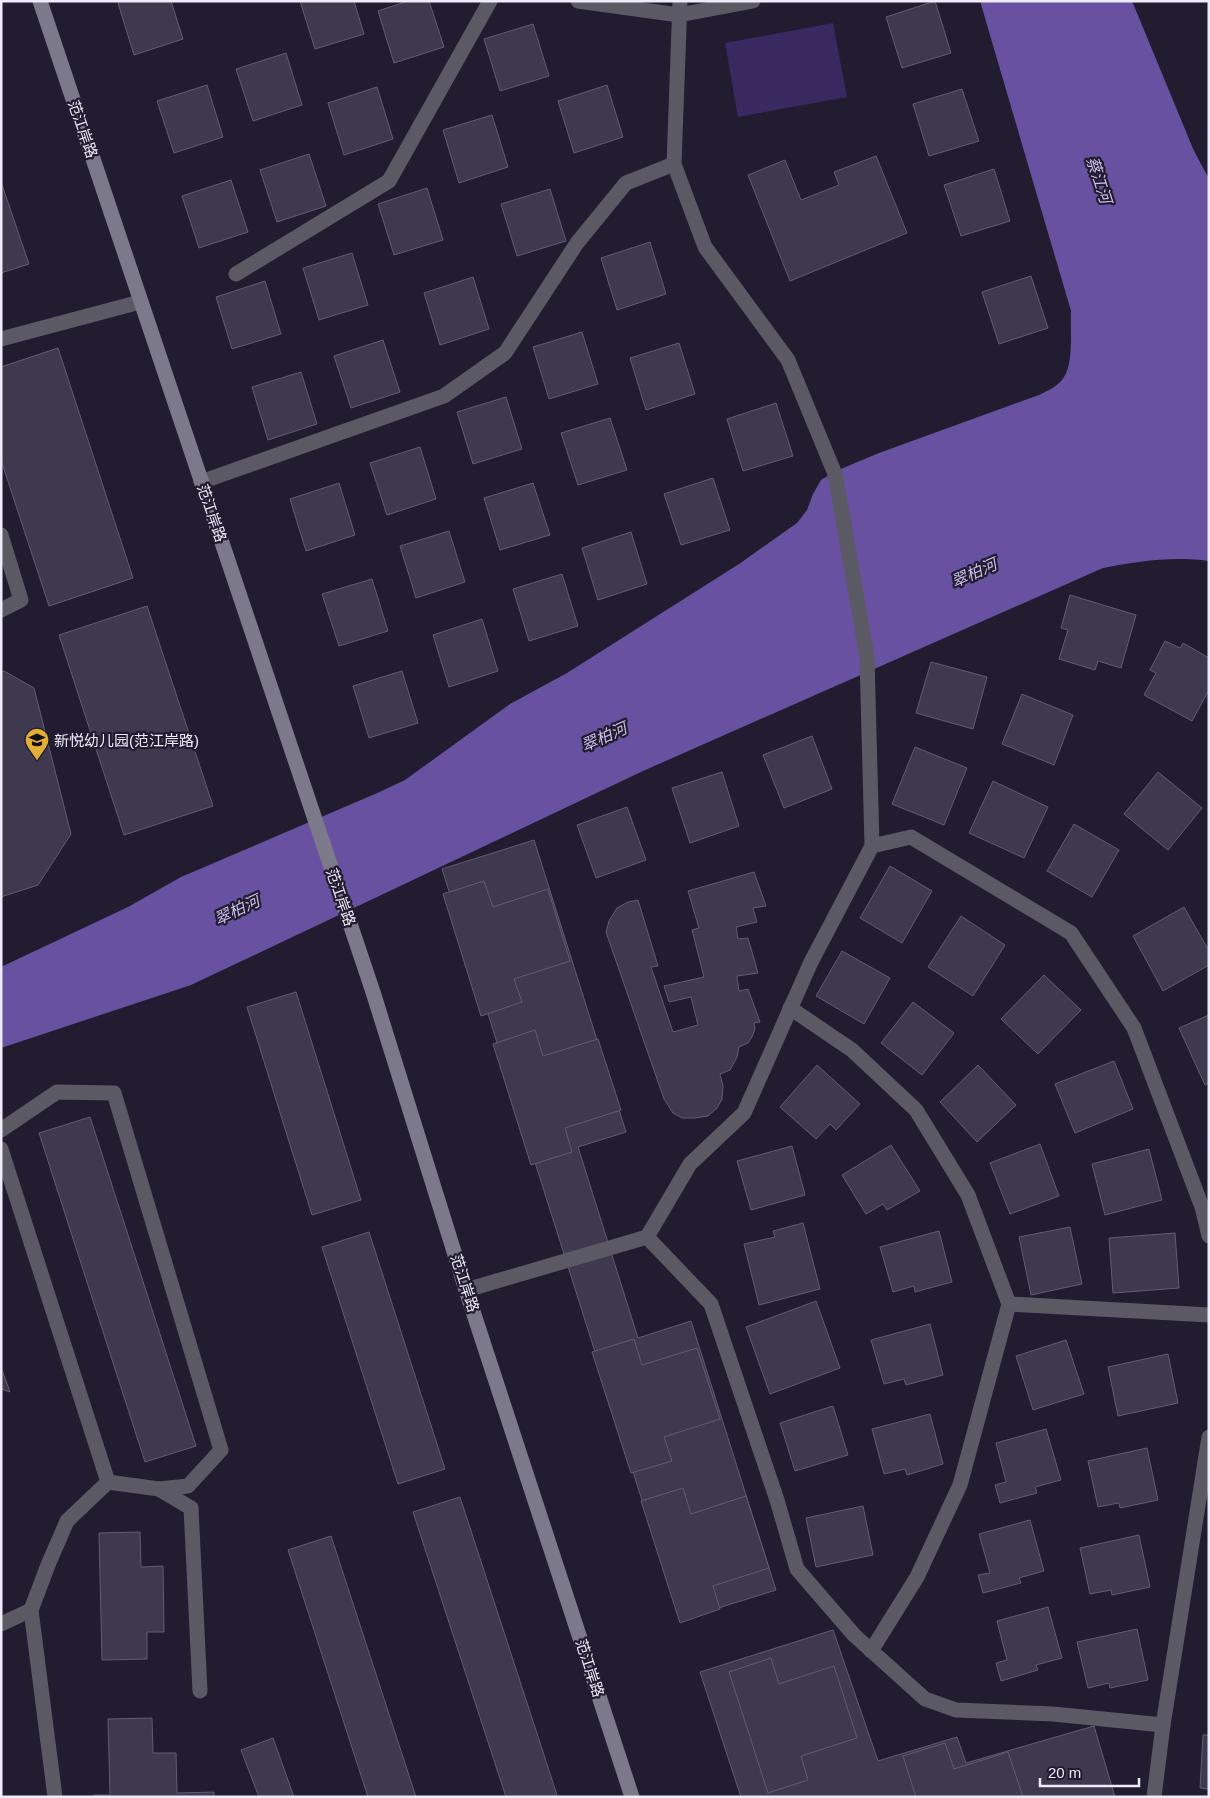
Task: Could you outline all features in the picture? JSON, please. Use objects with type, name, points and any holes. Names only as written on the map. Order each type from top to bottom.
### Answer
[{"type":"street","name":"范江岸路","points":[[40,1],[373,992],[466,1290],[632,1797]]},
{"type":"lane","points":[[236,274],[389,181],[490,1]]},
{"type":"lane","points":[[578,1],[679,8],[753,1]]},
{"type":"lane","points":[[466,1290],[647,1237],[690,1164],[744,1113],[811,962],[872,846],[867,657],[835,474],[788,360],[705,247],[674,164],[679,8]]},
{"type":"lane","points":[[201,482],[444,396],[505,353],[578,243],[626,183],[674,164]]},
{"type":"lane","points":[[1,339],[140,302]]},
{"type":"lane","points":[[1,535],[21,600],[1,610]]},
{"type":"lane","points":[[872,846],[911,837],[1071,933],[1134,1028],[1202,1207],[1209,1236]]},
{"type":"lane","points":[[790,1008],[852,1050],[916,1110],[968,1195],[1009,1304],[960,1485],[917,1577],[871,1651]]},
{"type":"lane","points":[[1,1130],[57,1092],[114,1093],[221,1450],[188,1486],[159,1489],[108,1482]]},
{"type":"lane","points":[[1,1149],[108,1482]]},
{"type":"lane","points":[[647,1237],[710,1304],[778,1500],[797,1569],[854,1635],[925,1699],[956,1710],[1053,1714],[1163,1725]]},
{"type":"lane","points":[[1009,1304],[1209,1315]]},
{"type":"lane","points":[[1154,1797],[1163,1725],[1209,1437]]},
{"type":"lane","points":[[55,1797],[31,1610],[48,1565],[68,1521],[108,1482]]},
{"type":"lane","points":[[159,1489],[191,1508],[200,1691]]},
{"type":"lane","points":[[1,1624],[31,1610]]},
{"type":"shaded area","points":[[833,23],[847,97],[738,117],[725,43]]},
{"type":"water","points":[[980,1],[1132,1],[1194,151],[1209,179],[1209,561],[1156,560],[1103,568],[643,771],[191,985],[1,1048],[1,967],[128,907],[181,877],[405,780],[510,704],[567,673],[739,564],[797,523],[807,510],[821,480],[836,471],[879,453],[1039,395],[1053,388],[1062,380],[1069,363],[1071,311]]},
{"type":"building","points":[[123,1],[171,1],[183,39],[134,55],[118,3]]},
{"type":"building","points":[[300,1],[354,1],[364,34],[315,49]]},
{"type":"building","points":[[408,1],[429,1],[444,47],[394,63],[378,11]]},
{"type":"building","points":[[935,1],[951,53],[902,68],[886,17]]},
{"type":"building","points":[[533,24],[549,76],[500,91],[484,39]]},
{"type":"building","points":[[286,53],[302,105],[253,121],[236,69]]},
{"type":"building","points":[[207,85],[223,137],[174,153],[157,101]]},
{"type":"building","points":[[607,85],[623,137],[574,153],[558,101]]},
{"type":"building","points":[[377,87],[393,139],[344,155],[328,103]]},
{"type":"building","points":[[962,89],[979,141],[929,156],[913,104]]},
{"type":"building","points":[[492,115],[508,167],[459,183],[443,130]]},
{"type":"building","points":[[309,154],[326,206],[277,222],[260,170]]},
{"type":"building","points":[[876,156],[907,233],[790,281],[748,175],[785,160],[801,200],[839,185],[834,172]]},
{"type":"building","points":[[994,169],[1010,221],[961,236],[944,185]]},
{"type":"building","points":[[231,180],[248,232],[199,248],[182,196]]},
{"type":"building","points":[[1,182],[29,264],[1,273]]},
{"type":"building","points":[[427,188],[443,240],[394,255],[378,204]]},
{"type":"building","points":[[550,189],[566,241],[517,256],[501,204]]},
{"type":"building","points":[[650,242],[666,294],[617,310],[601,258]]},
{"type":"building","points":[[352,253],[368,305],[319,320],[303,268]]},
{"type":"building","points":[[1031,276],[1048,328],[999,344],[982,292]]},
{"type":"building","points":[[473,277],[489,329],[440,345],[424,293]]},
{"type":"building","points":[[265,281],[281,334],[232,349],[216,297]]},
{"type":"building","points":[[582,332],[598,384],[549,399],[533,347]]},
{"type":"building","points":[[383,340],[400,392],[351,408],[334,356]]},
{"type":"building","points":[[679,343],[695,394],[646,410],[630,358]]},
{"type":"building","points":[[58,348],[133,578],[49,606],[1,460],[1,367]]},
{"type":"building","points":[[301,372],[317,424],[268,440],[252,387]]},
{"type":"building","points":[[506,397],[522,449],[473,464],[457,412]]},
{"type":"building","points":[[776,403],[793,456],[743,471],[727,419]]},
{"type":"building","points":[[610,418],[627,470],[578,485],[561,433]]},
{"type":"building","points":[[420,447],[436,499],[387,515],[370,463]]},
{"type":"building","points":[[713,478],[730,530],[681,545],[664,494]]},
{"type":"building","points":[[339,483],[355,535],[306,551],[290,499]]},
{"type":"building","points":[[533,483],[550,535],[500,550],[484,498]]},
{"type":"building","points":[[449,531],[465,582],[416,598],[400,546]]},
{"type":"building","points":[[631,532],[647,584],[598,600],[582,548]]},
{"type":"building","points":[[562,574],[578,626],[529,641],[513,589]]},
{"type":"building","points":[[372,579],[388,631],[339,646],[322,594]]},
{"type":"building","points":[[1070,595],[1136,615],[1121,668],[1098,661],[1095,670],[1059,659],[1068,630],[1061,628]]},
{"type":"building","points":[[147,606],[213,806],[124,835],[59,635]]},
{"type":"building","points":[[482,619],[498,671],[449,687],[433,635]]},
{"type":"building","points":[[1165,641],[1180,648],[1183,643],[1209,658],[1209,690],[1192,721],[1144,695],[1156,673],[1150,670]]},
{"type":"building","points":[[931,662],[987,677],[973,729],[916,713]]},
{"type":"building","points":[[4,671],[34,688],[71,834],[38,885],[1,897],[1,672]]},
{"type":"building","points":[[402,671],[418,723],[369,738],[353,686]]},
{"type":"building","points":[[1022,694],[1073,715],[1054,765],[1002,744]]},
{"type":"building","points":[[812,736],[832,789],[784,808],[763,755]]},
{"type":"building","points":[[915,747],[967,768],[944,825],[892,804]]},
{"type":"building","points":[[722,772],[739,826],[690,843],[672,788]]},
{"type":"building","points":[[1158,772],[1202,808],[1168,850],[1124,814]]},
{"type":"building","points":[[993,781],[1048,807],[1024,858],[969,833]]},
{"type":"building","points":[[627,807],[646,860],[596,878],[577,825]]},
{"type":"building","points":[[1074,824],[1119,850],[1092,897],[1047,871]]},
{"type":"building","points":[[534,840],[626,1132],[578,1147],[638,1338],[691,1321],[776,1590],[680,1620],[442,869]]},
{"type":"building","points":[[890,866],[932,891],[902,943],[860,918]]},
{"type":"building","points":[[754,872],[766,906],[753,908],[757,922],[736,927],[738,939],[748,938],[758,973],[737,976],[739,991],[748,989],[760,1022],[754,1023],[755,1029],[748,1043],[739,1047],[737,1057],[730,1070],[720,1074],[723,1086],[722,1099],[717,1108],[708,1116],[682,1118],[673,1113],[664,1099],[606,932],[609,921],[617,908],[628,902],[638,900],[658,966],[651,967],[673,1032],[698,1025],[691,997],[669,1002],[664,986],[704,977],[692,930],[699,928],[688,891]]},
{"type":"building","points":[[484,881],[493,907],[548,889],[570,961],[514,979],[522,1002],[481,1016],[443,894]]},
{"type":"building","points":[[1184,907],[1209,951],[1209,965],[1163,991],[1133,936]]},
{"type":"building","points":[[961,916],[1005,945],[973,996],[928,967]]},
{"type":"building","points":[[842,951],[890,978],[864,1024],[816,996]]},
{"type":"building","points":[[1044,975],[1081,1010],[1038,1054],[1001,1019]]},
{"type":"building","points":[[296,992],[361,1200],[312,1215],[247,1007]]},
{"type":"building","points":[[913,1002],[954,1033],[922,1075],[881,1043]]},
{"type":"building","points":[[1209,1015],[1209,1083],[1205,1085],[1179,1028]]},
{"type":"building","points":[[535,1030],[543,1056],[598,1039],[621,1110],[565,1128],[572,1152],[531,1165],[493,1044]]},
{"type":"building","points":[[1114,1061],[1133,1109],[1075,1133],[1055,1084]]},
{"type":"building","points":[[817,1065],[860,1104],[836,1130],[830,1124],[816,1139],[780,1107]]},
{"type":"building","points":[[978,1065],[1016,1105],[977,1142],[940,1102]]},
{"type":"building","points":[[90,1117],[196,1446],[145,1462],[39,1133]]},
{"type":"building","points":[[1040,1144],[1059,1196],[1010,1214],[990,1163]]},
{"type":"building","points":[[891,1145],[920,1191],[887,1210],[883,1204],[866,1214],[842,1175]]},
{"type":"building","points":[[792,1146],[805,1195],[751,1210],[737,1161]]},
{"type":"building","points":[[1149,1149],[1162,1200],[1105,1215],[1092,1164]]},
{"type":"building","points":[[803,1223],[820,1289],[759,1305],[744,1244],[775,1237],[773,1231]]},
{"type":"building","points":[[1070,1227],[1082,1284],[1031,1295],[1019,1237]]},
{"type":"building","points":[[939,1231],[952,1282],[915,1292],[914,1286],[893,1292],[880,1247]]},
{"type":"building","points":[[369,1232],[445,1469],[398,1484],[322,1247]]},
{"type":"building","points":[[1175,1233],[1179,1288],[1113,1293],[1109,1238]]},
{"type":"building","points":[[816,1301],[840,1368],[770,1394],[746,1327]]},
{"type":"building","points":[[930,1324],[943,1375],[906,1385],[904,1379],[884,1384],[871,1340]]},
{"type":"building","points":[[634,1339],[642,1365],[697,1348],[720,1419],[664,1437],[672,1461],[631,1473],[592,1352]]},
{"type":"building","points":[[1066,1340],[1084,1394],[1033,1410],[1016,1356]]},
{"type":"building","points":[[1168,1354],[1178,1403],[1118,1416],[1108,1367]]},
{"type":"building","points":[[1,1367],[10,1392],[1,1389]]},
{"type":"building","points":[[833,1406],[848,1455],[795,1471],[780,1423]]},
{"type":"building","points":[[930,1414],[943,1464],[907,1475],[905,1469],[884,1474],[872,1429]]},
{"type":"building","points":[[1046,1429],[1061,1480],[1035,1487],[1037,1493],[1000,1503],[995,1485],[1006,1482],[996,1443]]},
{"type":"building","points":[[1147,1448],[1158,1500],[1120,1508],[1119,1503],[1098,1507],[1088,1461]]},
{"type":"building","points":[[683,1488],[691,1514],[746,1496],[769,1568],[713,1586],[720,1609],[680,1623],[641,1501]]},
{"type":"building","points":[[460,1497],[557,1795],[550,1797],[506,1797],[413,1512]]},
{"type":"building","points":[[863,1506],[873,1555],[816,1567],[806,1518]]},
{"type":"building","points":[[1030,1520],[1044,1571],[1019,1578],[1021,1583],[983,1593],[978,1575],[990,1573],[979,1534]]},
{"type":"building","points":[[140,1532],[141,1567],[163,1566],[164,1632],[147,1632],[147,1659],[102,1660],[99,1533]]},
{"type":"building","points":[[1139,1535],[1150,1587],[1112,1595],[1111,1590],[1090,1594],[1080,1548]]},
{"type":"building","points":[[331,1536],[416,1797],[368,1797],[288,1550]]},
{"type":"building","points":[[1048,1607],[1062,1658],[1036,1665],[1038,1670],[1001,1681],[996,1663],[1007,1660],[997,1621]]},
{"type":"building","points":[[1137,1629],[1148,1680],[1110,1688],[1109,1683],[1088,1688],[1077,1642]]},
{"type":"building","points":[[833,1630],[878,1761],[957,1737],[966,1763],[1094,1726],[1115,1797],[741,1797],[700,1672]]},
{"type":"building","points":[[771,1658],[779,1684],[834,1666],[857,1738],[801,1756],[808,1780],[768,1793],[729,1672]]},
{"type":"building","points":[[152,1718],[153,1753],[176,1753],[177,1793],[214,1792],[214,1797],[94,1797],[94,1795],[110,1795],[108,1719]]},
{"type":"building","points":[[1203,1735],[1209,1735],[1209,1789],[1200,1788]]},
{"type":"building","points":[[273,1738],[294,1797],[259,1797],[241,1750]]},
{"type":"building","points":[[945,1743],[954,1769],[1008,1752],[1023,1797],[916,1797],[903,1756]]},
{"type":"place","name":"新悦幼儿园(范江岸路)","points":[[37,761]]},
{"type":"water label","name":"蔡江河","points":[[1099,180]]},
{"type":"water label","name":"翠柏河","points":[[974,573]]},
{"type":"water label","name":"翠柏河","points":[[604,737]]},
{"type":"water label","name":"翠柏河","points":[[237,910]]}]
